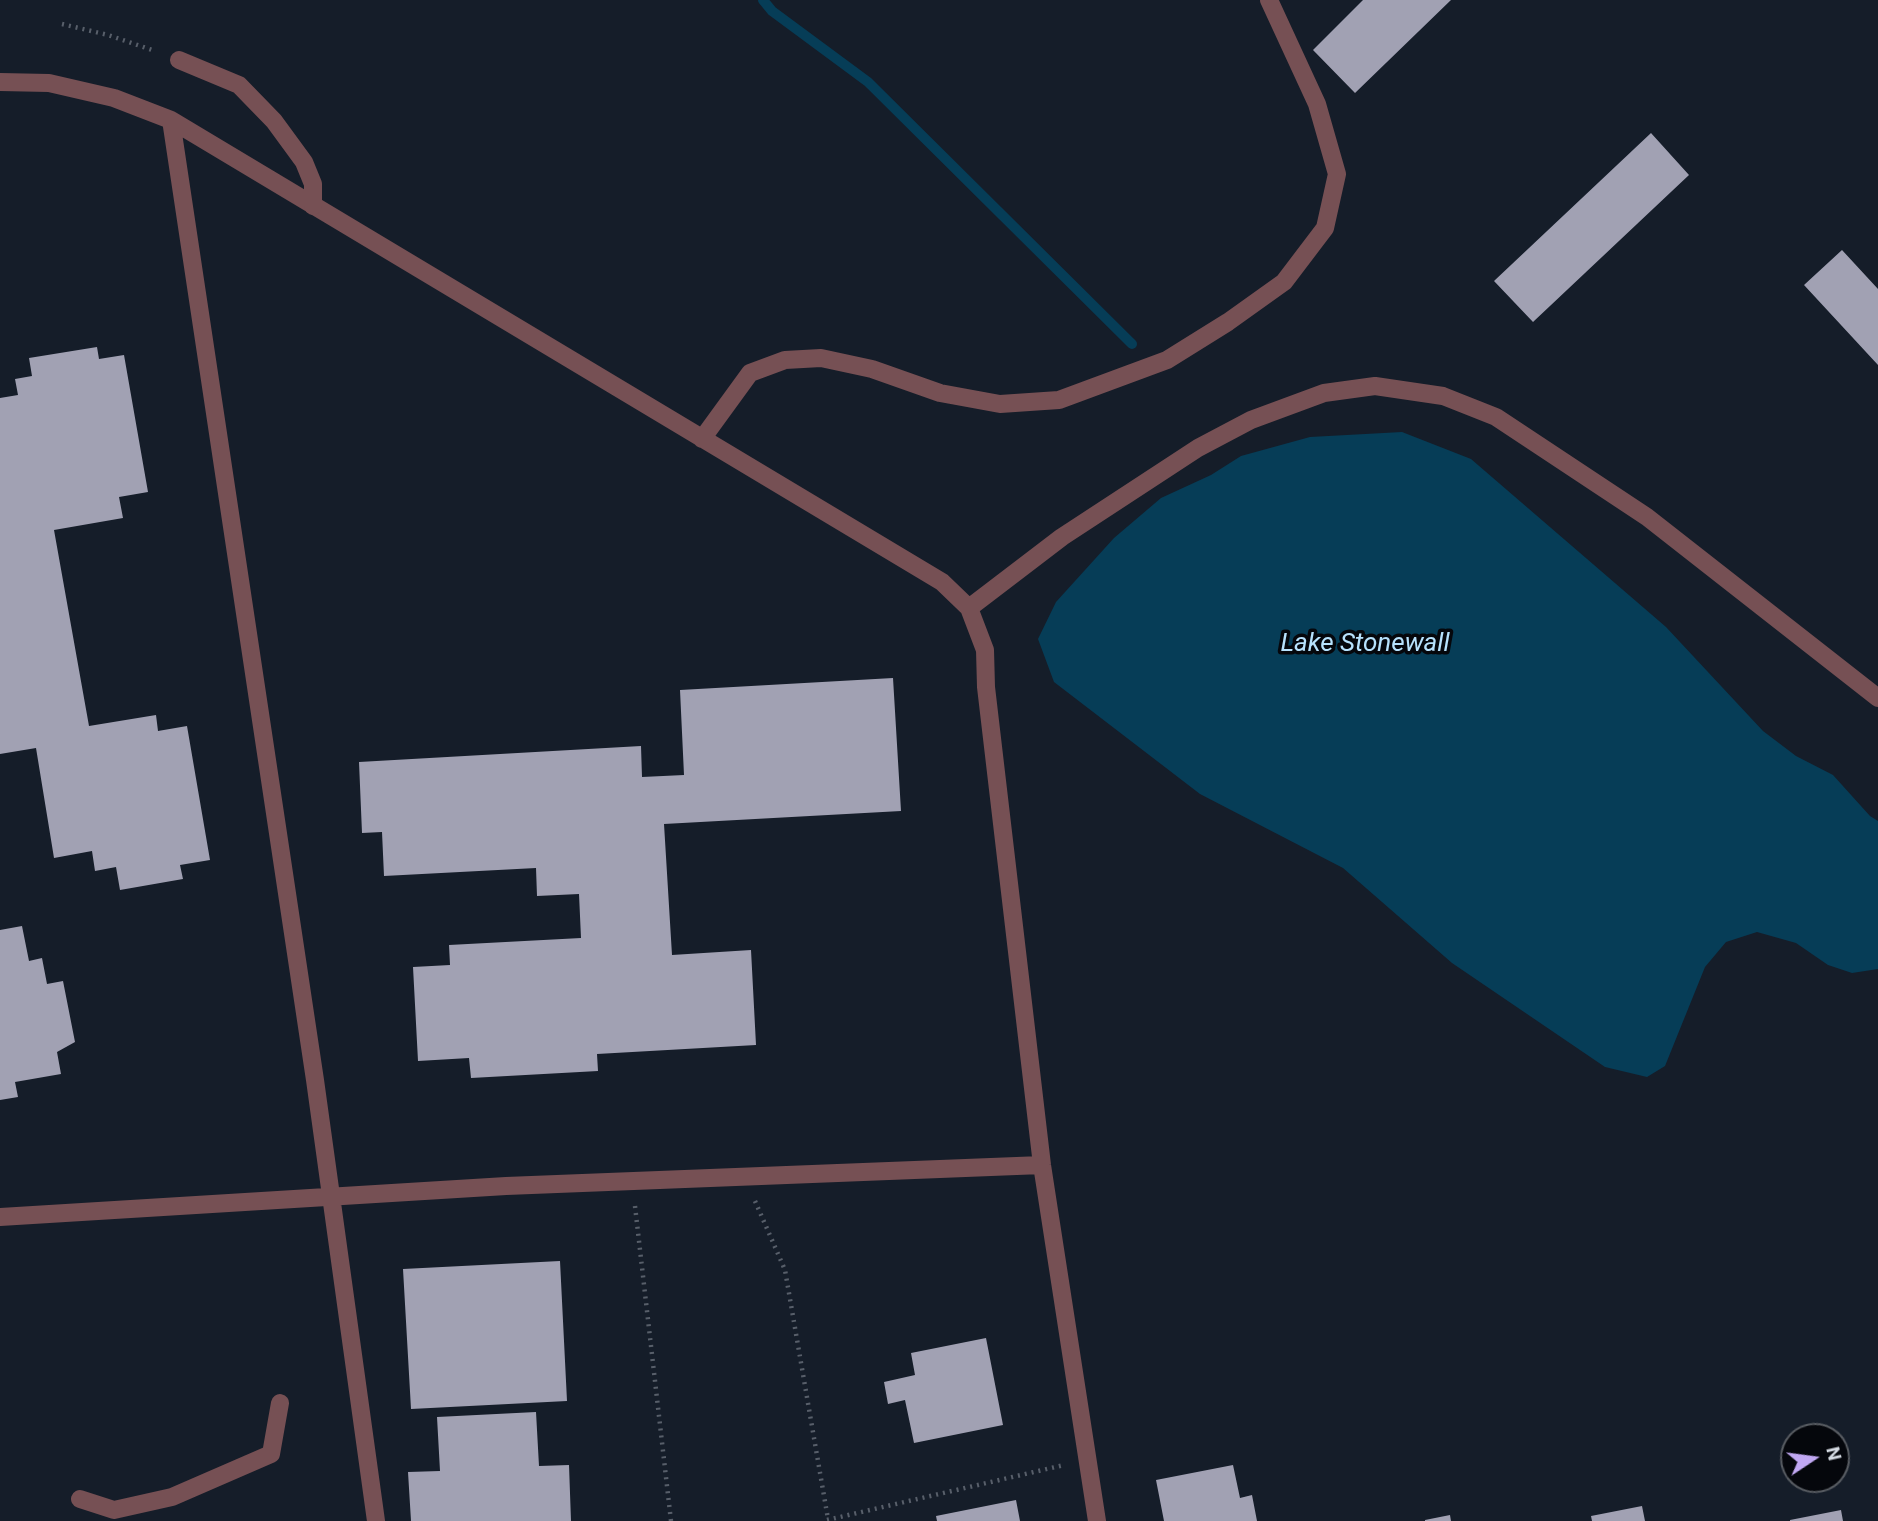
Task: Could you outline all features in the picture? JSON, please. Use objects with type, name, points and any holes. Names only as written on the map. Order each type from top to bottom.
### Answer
[{"type":"street","points":[[702,439],[750,373],[785,359],[821,358],[872,369],[940,393],[1000,404],[1059,400],[1167,360],[1228,322],[1284,282],[1325,228],[1337,174],[1317,104],[1269,0]]},
{"type":"street","points":[[179,60],[240,85],[274,121],[304,162],[313,184],[313,206]]},
{"type":"street","points":[[0,82],[48,83],[114,98],[171,120],[942,582],[969,608],[985,650],[986,687],[1042,1165],[1097,1521]]},
{"type":"street","points":[[171,120],[332,1198],[376,1521]]},
{"type":"street","points":[[969,608],[1062,537],[1198,448],[1251,420],[1324,393],[1375,386],[1443,396],[1496,417],[1647,517],[1878,698]]},
{"type":"street","points":[[0,1217],[633,1181],[1042,1165]]},
{"type":"street","points":[[80,1499],[114,1510],[172,1497],[271,1454],[280,1403]]},
{"type":"path","points":[[61,24],[107,35],[179,60]]},
{"type":"path","points":[[744,1177],[785,1270],[827,1520],[1087,1459]]},
{"type":"path","points":[[633,1181],[670,1521]]},
{"type":"water","name":"Lake Stonewall","points":[[1402,432],[1471,459],[1666,627],[1763,731],[1796,756],[1833,775],[1870,816],[1878,821],[1878,969],[1852,973],[1828,965],[1796,943],[1757,932],[1726,942],[1705,967],[1665,1066],[1647,1077],[1605,1067],[1452,963],[1343,868],[1200,794],[1054,682],[1038,639],[1056,602],[1114,538],[1161,498],[1211,475],[1241,456],[1310,437]]},
{"type":"building","points":[[1363,0],[1451,0],[1355,93],[1313,50]]},
{"type":"building","points":[[1651,133],[1689,175],[1533,322],[1494,281]]},
{"type":"building","points":[[1842,250],[1878,289],[1878,365],[1804,285]]},
{"type":"building","points":[[97,347],[99,359],[124,355],[148,492],[119,497],[123,518],[54,530],[89,726],[156,715],[158,731],[187,726],[210,860],[180,865],[183,879],[120,890],[116,867],[95,871],[92,851],[54,858],[36,748],[0,754],[0,398],[18,395],[15,379],[32,376],[29,358]]},
{"type":"building","points":[[893,678],[901,811],[664,824],[672,955],[751,950],[756,1045],[597,1054],[598,1071],[471,1078],[469,1058],[418,1061],[413,967],[450,965],[449,945],[581,938],[579,894],[537,896],[536,868],[384,876],[382,832],[362,833],[359,762],[641,746],[642,777],[684,775],[680,690]]},
{"type":"building","points":[[22,926],[29,961],[42,958],[47,984],[63,981],[75,1042],[57,1052],[61,1074],[15,1082],[18,1097],[0,1100],[0,930]]},
{"type":"building","points":[[560,1261],[567,1401],[411,1409],[403,1269]]},
{"type":"building","points":[[986,1338],[1003,1425],[914,1443],[905,1400],[888,1404],[884,1382],[915,1375],[911,1353]]},
{"type":"building","points":[[536,1412],[539,1466],[569,1465],[571,1521],[411,1521],[408,1472],[440,1471],[437,1417]]},
{"type":"building","points":[[1233,1465],[1240,1498],[1252,1495],[1257,1521],[1164,1521],[1156,1480]]},
{"type":"building","points":[[1016,1500],[1020,1521],[937,1521],[936,1516]]},
{"type":"building","points":[[1642,1506],[1645,1521],[1592,1521],[1591,1516]]},
{"type":"building","points":[[1841,1510],[1843,1521],[1790,1521],[1790,1520]]},
{"type":"building","points":[[1450,1515],[1451,1521],[1425,1521],[1425,1520]]},
{"type":"waterway","points":[[763,0],[772,11],[868,82],[1132,344]]}]
